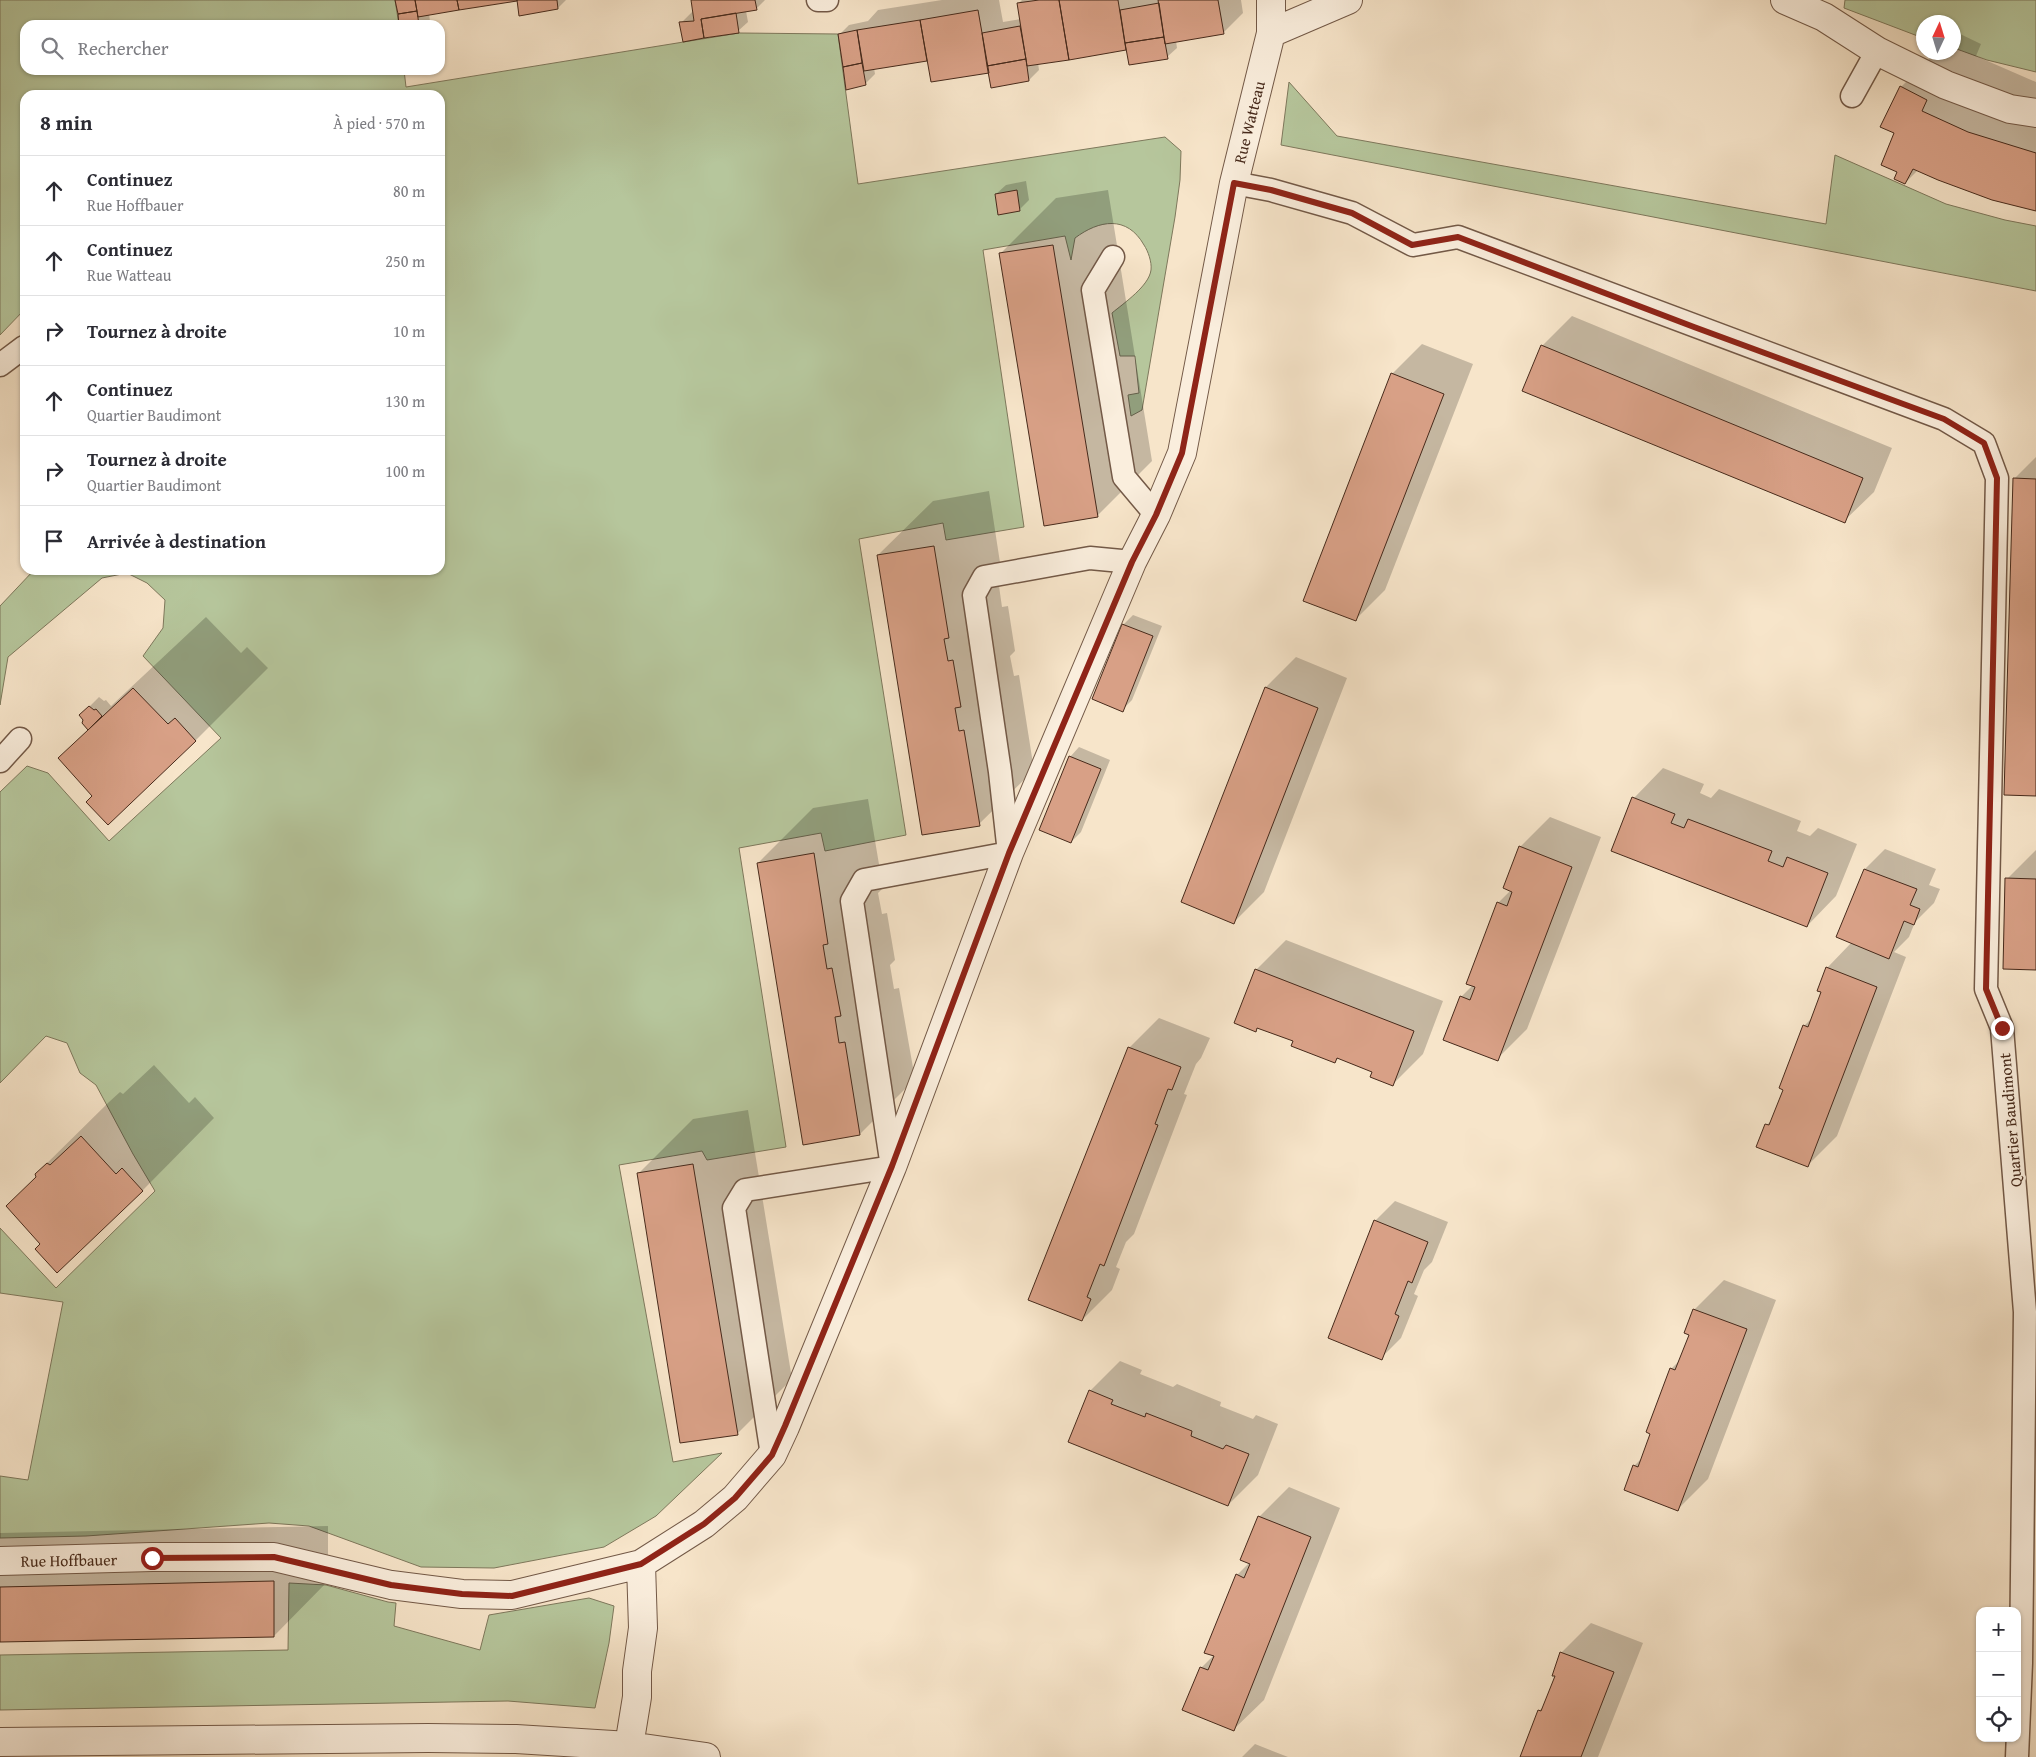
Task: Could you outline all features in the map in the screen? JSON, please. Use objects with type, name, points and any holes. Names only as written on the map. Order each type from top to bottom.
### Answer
[{"type":"street","name":"Rue Watteau","points":[[641,1564],[704,1524],[735,1498],[772,1455],[892,1166],[1009,853],[1132,562],[1156,515],[1182,453],[1234,183],[1271,33],[1271,0]]},
{"type":"street","points":[[1271,33],[1348,0]]},
{"type":"street","points":[[1785,0],[1824,18],[1877,51],[1946,85],[2010,109],[2036,113]]},
{"type":"street","name":"Rue Hoffbauer","points":[[0,1561],[274,1557],[391,1585],[462,1594],[512,1596],[641,1564]]},
{"type":"street","points":[[629,1746],[637,1697],[637,1671],[643,1628],[641,1564]]},
{"type":"street","points":[[0,1742],[114,1749],[428,1738],[516,1739],[629,1746],[706,1757]]},
{"type":"lane","points":[[818,0],[827,0]]},
{"type":"lane","points":[[1852,96],[1877,51]]},
{"type":"lane","name":"Quartier Baudimont","points":[[1234,183],[1271,190],[1352,213],[1412,245],[1458,237],[1694,327],[1944,419],[1984,443],[1997,478],[1986,989],[2002,1028],[2025,1312],[2021,1662],[2017,1757]]},
{"type":"lane","points":[[1113,257],[1093,290],[1101,340],[1124,477],[1156,515]]},
{"type":"lane","points":[[0,365],[20,350]]},
{"type":"lane","points":[[772,1455],[734,1208],[745,1190],[892,1166],[852,901],[864,880],[1009,853],[1000,772],[974,595],[984,577],[1090,558],[1132,562]]},
{"type":"lane","points":[[0,761],[20,739]]},
{"type":"green space","points":[[0,0],[395,0],[398,20],[20,20],[20,75],[405,75],[406,87],[739,33],[838,34],[858,184],[1165,137],[1181,151],[1180,180],[1175,217],[1142,410],[1131,416],[1128,395],[1139,393],[1135,356],[1120,356],[1112,313],[1141,288],[1151,270],[1145,247],[1137,235],[1121,225],[1103,224],[1094,227],[1075,238],[1071,260],[1065,236],[983,250],[1024,527],[946,540],[943,523],[859,539],[906,835],[825,851],[821,833],[739,848],[786,1147],[707,1160],[702,1151],[619,1165],[673,1462],[722,1453],[656,1516],[604,1547],[494,1568],[421,1567],[309,1526],[269,1523],[86,1536],[0,1538],[0,1476],[28,1480],[63,1302],[0,1293],[0,1228],[56,1288],[155,1191],[96,1085],[80,1073],[67,1043],[46,1036],[0,1083],[0,792],[27,766],[48,773],[109,841],[221,738],[143,656],[163,628],[165,600],[147,583],[131,575],[445,575],[445,90],[20,90],[20,314],[0,335]]},
{"type":"green space","points":[[1845,0],[2036,0],[2036,72],[1987,60],[1961,51],[1961,15],[1916,15],[1916,35],[1844,8]]},
{"type":"green space","points":[[1289,82],[1337,136],[1826,224],[1835,155],[1946,204],[2005,220],[2036,226],[2036,291],[1281,145]]},
{"type":"green space","points":[[29,575],[117,575],[102,578],[8,657],[0,705],[0,606]]},
{"type":"green space","points":[[289,1583],[326,1585],[396,1603],[394,1626],[480,1650],[489,1615],[589,1598],[614,1606],[609,1643],[595,1708],[508,1701],[0,1710],[0,1655],[288,1650]]},
{"type":"building","points":[[395,0],[415,0],[417,11],[398,14]]},
{"type":"building","points":[[415,0],[457,0],[459,10],[418,17]]},
{"type":"building","points":[[457,0],[517,0],[517,1],[459,10]]},
{"type":"building","points":[[517,0],[557,0],[558,9],[519,16]]},
{"type":"building","points":[[691,0],[755,0],[757,10],[701,19],[704,38],[683,42],[679,22],[694,21]]},
{"type":"building","points":[[1059,0],[1069,60],[1027,66],[1017,3]]},
{"type":"building","points":[[1059,0],[1118,0],[1126,50],[1069,60]]},
{"type":"building","points":[[1158,0],[1218,0],[1224,34],[1165,44]]},
{"type":"building","points":[[1159,3],[1164,37],[1125,43],[1120,10]]},
{"type":"building","points":[[978,10],[989,73],[931,82],[920,20]]},
{"type":"building","points":[[417,11],[418,20],[399,20],[398,14]]},
{"type":"building","points":[[736,13],[739,33],[704,38],[701,19]]},
{"type":"building","points":[[920,20],[927,61],[864,71],[857,30]]},
{"type":"building","points":[[1020,26],[1026,59],[987,66],[982,33]]},
{"type":"building","points":[[857,30],[862,63],[843,67],[838,34]]},
{"type":"building","points":[[1164,37],[1168,59],[1129,65],[1125,43]]},
{"type":"building","points":[[1026,59],[1029,81],[991,88],[987,66]]},
{"type":"building","points":[[862,63],[866,85],[846,90],[843,67]]},
{"type":"building","points":[[1900,86],[1927,100],[1922,111],[1968,132],[2036,153],[2036,211],[1992,200],[1913,169],[1905,184],[1894,179],[1897,172],[1881,165],[1894,133],[1880,127]]},
{"type":"building","points":[[1017,190],[1020,211],[998,215],[995,194]]},
{"type":"building","points":[[1053,245],[1098,517],[1044,526],[999,253]]},
{"type":"building","points":[[1541,345],[1863,478],[1845,523],[1522,391]]},
{"type":"building","points":[[1391,373],[1444,394],[1356,621],[1303,601]]},
{"type":"building","points":[[2013,478],[2036,479],[2036,796],[2004,795]]},
{"type":"building","points":[[934,546],[949,638],[944,639],[948,661],[953,660],[961,707],[955,708],[959,731],[964,730],[980,826],[922,835],[877,555]]},
{"type":"building","points":[[1122,624],[1153,636],[1123,712],[1092,699]]},
{"type":"building","points":[[1265,687],[1318,708],[1234,924],[1181,902]]},
{"type":"building","points":[[133,688],[168,724],[175,718],[196,741],[108,825],[86,802],[92,796],[58,758]]},
{"type":"building","points":[[89,706],[94,710],[96,709],[102,716],[88,730],[82,723],[83,720],[79,715]]},
{"type":"building","points":[[1069,756],[1101,769],[1071,843],[1039,830]]},
{"type":"building","points":[[1632,797],[1675,814],[1671,823],[1684,828],[1688,819],[1772,851],[1768,861],[1783,867],[1787,857],[1828,873],[1807,927],[1611,851]]},
{"type":"building","points":[[1519,846],[1572,867],[1498,1061],[1443,1040],[1460,996],[1470,1000],[1475,987],[1466,984],[1497,902],[1507,906],[1512,892],[1503,888]]},
{"type":"building","points":[[814,853],[828,944],[823,945],[827,969],[832,968],[841,1016],[835,1017],[839,1043],[845,1042],[860,1135],[803,1145],[757,863]]},
{"type":"building","points":[[1864,869],[1917,889],[1910,905],[1920,909],[1914,925],[1904,921],[1889,959],[1836,937]]},
{"type":"building","points":[[2005,878],[2036,879],[2036,970],[2003,969]]},
{"type":"building","points":[[1826,967],[1877,987],[1808,1167],[1756,1147],[1765,1124],[1769,1125],[1783,1090],[1779,1088],[1803,1025],[1808,1027],[1821,992],[1817,991]]},
{"type":"building","points":[[1255,969],[1414,1031],[1393,1086],[1370,1077],[1372,1072],[1337,1058],[1335,1063],[1291,1046],[1293,1041],[1257,1028],[1256,1032],[1234,1023]]},
{"type":"building","points":[[1128,1047],[1181,1067],[1172,1090],[1168,1089],[1155,1124],[1158,1125],[1104,1266],[1100,1264],[1087,1297],[1091,1299],[1082,1321],[1028,1300]]},
{"type":"building","points":[[81,1136],[116,1174],[122,1168],[143,1191],[57,1273],[35,1249],[40,1244],[6,1206],[36,1177],[35,1174],[47,1163],[50,1165]]},
{"type":"building","points":[[693,1164],[738,1435],[680,1443],[637,1173]]},
{"type":"building","points":[[1374,1220],[1428,1242],[1412,1283],[1408,1281],[1395,1314],[1399,1316],[1382,1360],[1328,1338]]},
{"type":"building","points":[[1693,1309],[1747,1329],[1678,1511],[1624,1490],[1633,1465],[1638,1467],[1650,1434],[1646,1432],[1670,1368],[1675,1370],[1689,1335],[1684,1333]]},
{"type":"building","points":[[1089,1390],[1113,1400],[1111,1404],[1145,1417],[1146,1413],[1192,1431],[1191,1436],[1223,1449],[1226,1445],[1249,1454],[1228,1506],[1068,1442]]},
{"type":"building","points":[[1258,1516],[1311,1537],[1234,1731],[1182,1710],[1200,1667],[1208,1670],[1214,1656],[1204,1653],[1236,1574],[1244,1578],[1250,1564],[1240,1560]]},
{"type":"building","points":[[274,1581],[274,1637],[0,1642],[0,1587]]},
{"type":"building","points":[[1560,1652],[1614,1672],[1581,1757],[1520,1757],[1538,1710],[1541,1711],[1555,1676],[1552,1676]]},
{"type":"route","points":[[152,1558],[274,1557],[391,1585],[462,1594],[512,1596],[641,1564],[704,1524],[735,1498],[772,1455],[892,1166],[1009,853],[1132,562],[1156,515],[1182,453],[1234,183],[1271,190],[1352,213],[1412,245],[1458,237],[1694,327],[1944,419],[1984,443],[1997,478],[1986,989],[2002,1028]]}]
